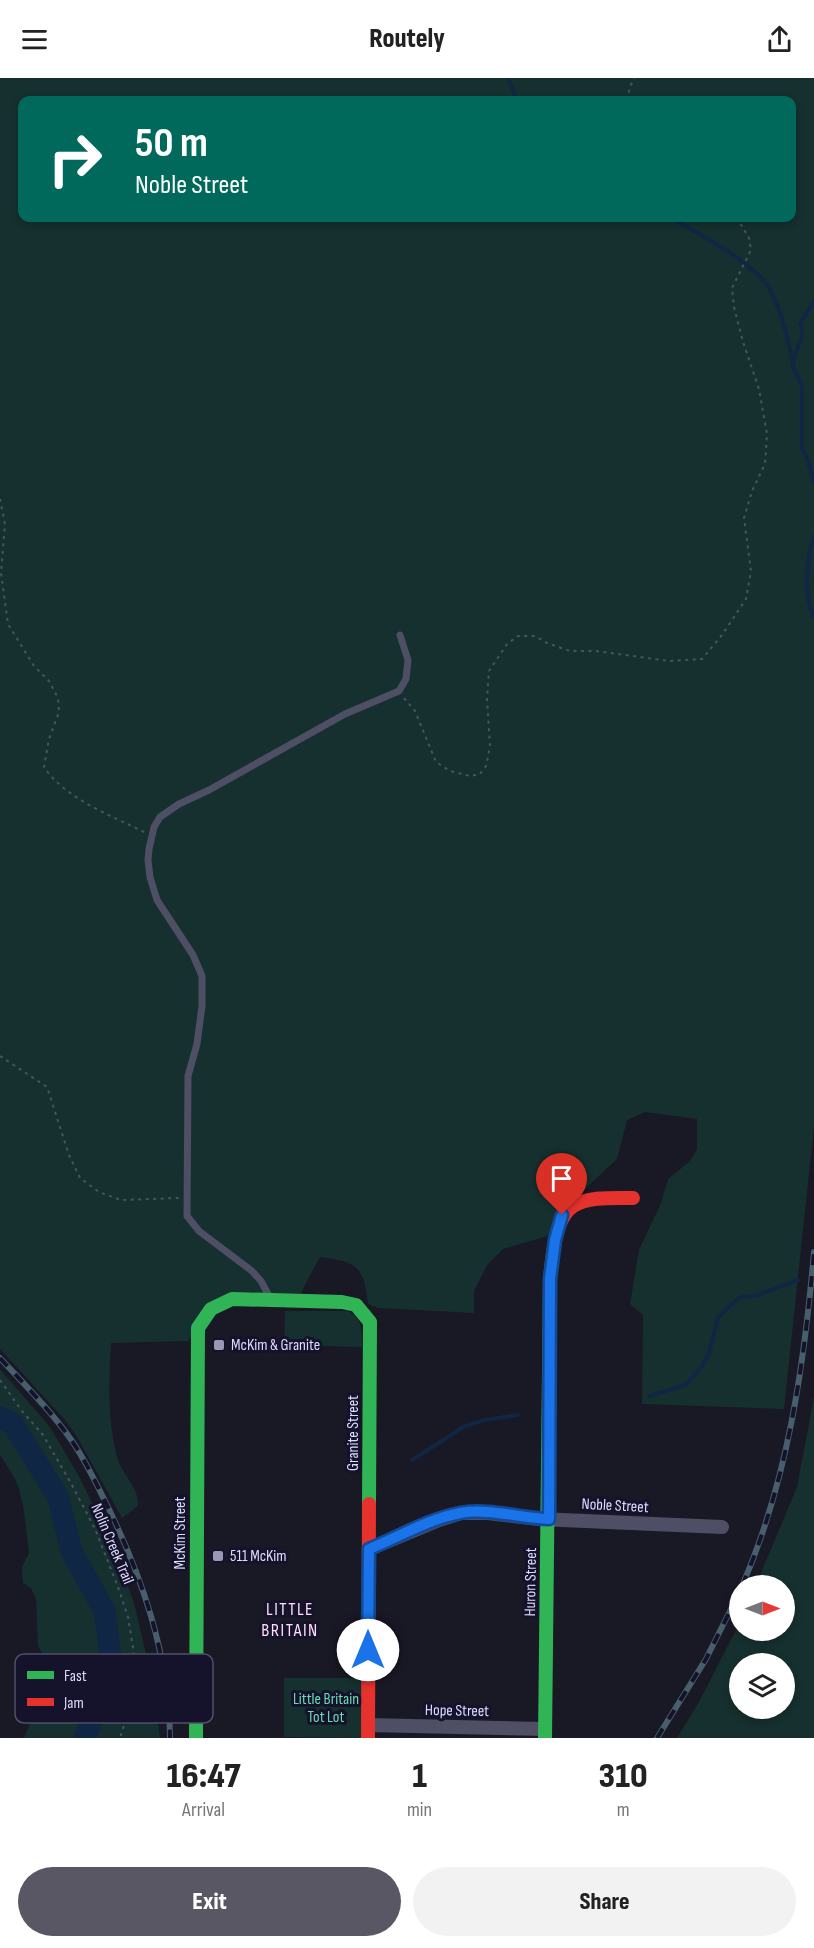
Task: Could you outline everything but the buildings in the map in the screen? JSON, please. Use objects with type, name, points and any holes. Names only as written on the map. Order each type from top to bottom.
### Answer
[{"type":"street","name":"Huron Street","points":[[545,1734],[550,1279],[555,1240],[562,1215],[579,1202],[596,1198],[633,1198]]},
{"type":"street","name":"Granite Street","points":[[198,1328],[203,1316],[221,1302],[231,1299],[342,1302],[356,1305],[370,1322],[368,1732]]},
{"type":"street","name":"McKim Street","points":[[196,1654],[198,1328]]},
{"type":"street","name":"Noble Street","points":[[369,1549],[461,1513],[722,1527]]},
{"type":"street","name":"McKim Street","points":[[196,1723],[196,1738]]},
{"type":"street","name":"Hope Street","points":[[368,1732],[545,1734]]},
{"type":"lane","points":[[271,1300],[261,1281],[252,1271],[199,1232],[188,1216],[188,1076],[197,1044],[202,1006],[202,976],[193,955],[157,900],[148,860],[152,836],[160,817],[168,810],[209,790],[345,714],[399,691],[406,679],[408,660],[400,635]]},
{"type":"path","points":[[628,96],[634,78]]},
{"type":"path","points":[[399,691],[415,711],[436,762],[450,771],[470,776],[480,774],[486,766],[490,747],[487,698],[489,671],[507,644],[518,636],[535,636],[570,651],[596,651],[669,661],[702,658],[722,635],[746,599],[751,571],[744,518],[752,490],[765,464],[767,434],[759,389],[734,307],[732,288],[751,250],[749,238],[739,222]]},
{"type":"path","points":[[0,499],[5,524],[1,573],[8,624],[34,666],[49,681],[58,698],[59,712],[49,739],[44,767],[50,777],[71,793],[152,836]]},
{"type":"path","points":[[0,1056],[46,1087],[69,1155],[80,1178],[99,1192],[121,1200],[187,1197]]},
{"type":"path","name":"Nolin Creek Trail","points":[[0,1380],[42,1435],[95,1529],[128,1617],[134,1654]]},
{"type":"path","name":"Nolin Creek Trail","points":[[120,1738],[125,1723]]},
{"type":"green space","points":[[0,78],[814,78],[814,1126],[784,1409],[642,1404],[643,1315],[630,1304],[639,1250],[661,1203],[668,1179],[690,1161],[697,1149],[697,1119],[645,1112],[627,1120],[617,1159],[585,1189],[573,1196],[558,1233],[503,1249],[487,1265],[474,1291],[474,1313],[378,1308],[368,1304],[364,1281],[356,1268],[343,1261],[320,1257],[297,1300],[230,1298],[196,1328],[188,1341],[111,1343],[109,1387],[114,1446],[118,1460],[138,1499],[138,1506],[122,1518],[76,1435],[0,1349]]},
{"type":"green space","points":[[285,1311],[348,1311],[357,1317],[359,1322],[362,1331],[362,1347],[284,1345]]},
{"type":"green space","points":[[0,1369],[50,1427],[80,1478],[118,1557],[134,1603],[146,1654],[42,1654],[38,1646],[36,1599],[31,1588],[23,1583],[22,1567],[29,1553],[24,1511],[14,1477],[0,1455]]},
{"type":"green space","points":[[814,1397],[814,1738],[677,1738],[699,1702],[730,1641],[795,1641],[795,1575],[760,1575],[797,1487]]},
{"type":"green space","name":"Little Britain Tot Lot","points":[[284,1678],[367,1678],[367,1738],[284,1737]]},
{"type":"green space","points":[[30,1723],[158,1723],[160,1738],[24,1738]]},
{"type":"waterway","points":[[508,78],[515,96]]},
{"type":"waterway","points":[[679,222],[739,259],[762,278],[769,288],[784,324],[793,363]]},
{"type":"waterway","points":[[814,301],[800,324],[802,334],[793,363],[802,387],[802,448],[814,482]]},
{"type":"waterway","points":[[814,537],[807,577],[808,598],[814,617]]},
{"type":"waterway","points":[[650,1396],[685,1385],[701,1368],[708,1356],[718,1318],[728,1307],[741,1297],[756,1296],[798,1280]]},
{"type":"waterway","points":[[412,1460],[465,1426],[484,1420],[518,1415]]},
{"type":"waterway","points":[[0,1417],[13,1424],[58,1497],[71,1550],[105,1612],[110,1654]]},
{"type":"waterway","points":[[85,1738],[90,1723]]},
{"type":"railway","points":[[746,1575],[771,1505],[792,1422],[805,1337],[814,1252]]},
{"type":"railway","points":[[0,1358],[64,1430],[90,1471],[131,1558],[151,1616],[161,1654]]},
{"type":"railway","points":[[657,1738],[706,1659],[729,1613]]},
{"type":"railway","points":[[169,1723],[170,1738]]},
{"type":"traffic: fast","points":[[545,1738],[552,1261]]},
{"type":"traffic: fast","points":[[196,1654],[198,1328],[211,1309],[232,1299],[342,1302],[356,1305],[370,1322],[369,1504]]},
{"type":"traffic: fast","points":[[196,1723],[196,1738]]},
{"type":"traffic: jam","points":[[552,1261],[559,1225],[573,1206],[597,1199],[633,1198]]},
{"type":"traffic: jam","points":[[368,1738],[369,1504]]},
{"type":"place","name":"McKim & Granite","points":[[219,1345]]},
{"type":"place","name":"511 McKim","points":[[218,1556]]},
{"type":"district","name":"LITTLE BRITAIN","points":[[290,1619]]},
{"type":"route","points":[[368,1650],[369,1549],[461,1513],[488,1513],[549,1519],[550,1279],[555,1240],[562,1215]]}]
